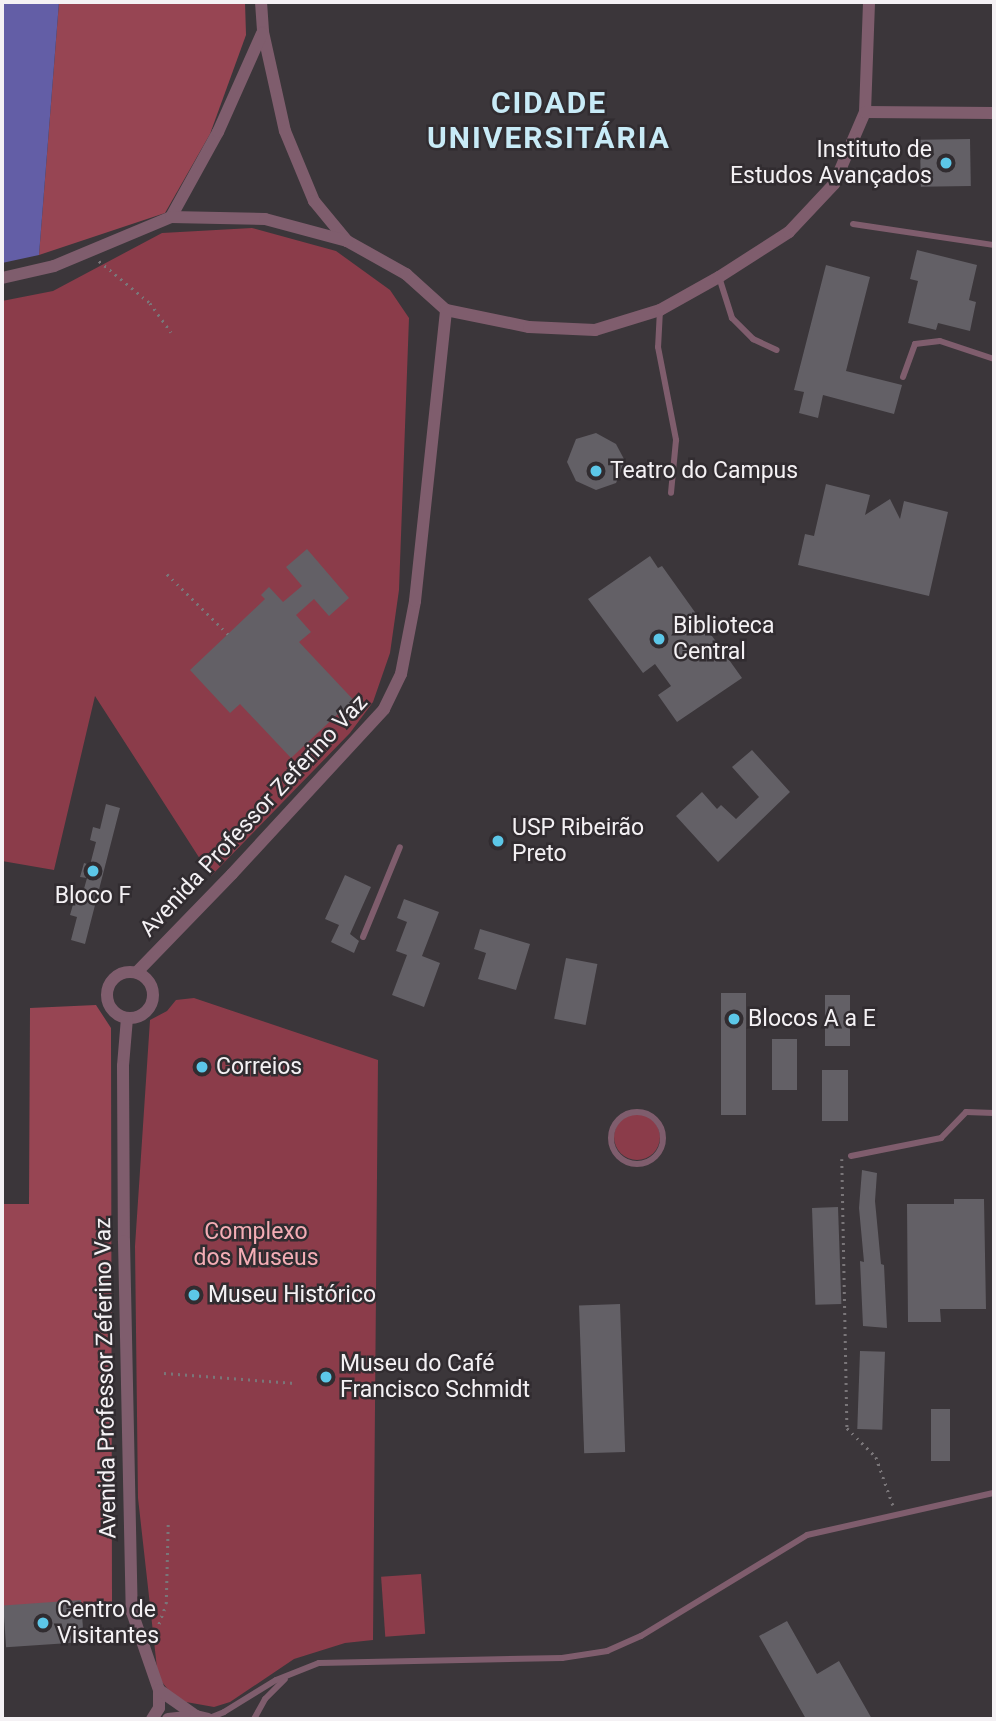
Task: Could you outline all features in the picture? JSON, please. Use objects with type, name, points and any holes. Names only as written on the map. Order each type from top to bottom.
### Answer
[{"type":"street","points":[[261,2],[263,32],[285,131],[314,201],[347,242]]},
{"type":"street","points":[[2,278],[54,266],[171,217],[265,219],[347,242],[407,274],[446,310],[529,327],[595,330],[660,310],[719,277],[789,232],[834,184],[865,112],[869,2]]},
{"type":"street","points":[[171,217],[218,132],[263,32]]},
{"type":"street","points":[[865,112],[994,113]]},
{"type":"street","name":"Avenida Professor Zeferino Vaz","points":[[137,972],[232,874],[384,709],[401,674],[415,601],[446,310]]},
{"type":"street","points":[[122,972],[137,972],[149,981],[154,996],[145,1013],[127,1018],[112,1010],[106,995],[108,987],[122,972]]},
{"type":"street","name":"Avenida Professor Zeferino Vaz","points":[[127,1018],[123,1066],[124,1241],[132,1612],[159,1690]]},
{"type":"street","points":[[159,1690],[204,1718]]},
{"type":"street","points":[[152,1719],[159,1708],[159,1690]]},
{"type":"street","points":[[168,1719],[204,1718]]},
{"type":"lane","points":[[853,224],[994,245]]},
{"type":"lane","points":[[719,277],[732,318],[753,339],[777,350]]},
{"type":"lane","points":[[660,310],[658,347],[676,440],[671,493]]},
{"type":"lane","points":[[903,377],[915,344],[940,341],[994,359]]},
{"type":"lane","points":[[363,937],[400,847]]},
{"type":"lane","points":[[640,1112],[659,1124],[663,1140],[657,1155],[636,1164],[621,1158],[612,1145],[611,1137],[622,1116],[640,1112]]},
{"type":"lane","points":[[851,1156],[941,1138],[966,1112],[994,1112]]},
{"type":"lane","points":[[204,1718],[291,1673],[333,1660],[562,1658],[607,1651],[641,1636],[807,1535],[994,1493]]},
{"type":"lane","points":[[254,1719],[265,1699],[291,1673]]},
{"type":"path","points":[[87,253],[150,303],[171,332]]},
{"type":"path","points":[[167,574],[228,634]]},
{"type":"path","points":[[842,1155],[847,1428],[876,1457],[896,1515]]},
{"type":"path","points":[[164,1373],[295,1383]]},
{"type":"path","points":[[147,1655],[166,1604],[168,1523]]},
{"type":"green space","points":[[252,228],[336,251],[390,290],[409,318],[399,590],[390,653],[373,702],[350,733],[211,876],[95,696],[54,870],[2,861],[2,301],[53,291],[162,233]]},
{"type":"green space","name":"Complexo dos Museus","points":[[194,998],[378,1060],[373,1640],[345,1643],[294,1659],[230,1702],[214,1707],[186,1702],[170,1692],[158,1677],[138,1498],[135,1246],[150,1020],[167,1011],[176,1000]]},
{"type":"green space","points":[[637,1114],[654,1120],[660,1137],[654,1154],[637,1160],[620,1154],[614,1137],[620,1120]]},
{"type":"green space","points":[[421,1574],[425,1634],[385,1637],[381,1577]]},
{"type":"shaded area","points":[[2,2],[59,2],[39,255],[2,263]]},
{"type":"shaded area","points":[[59,2],[245,2],[246,35],[210,134],[165,213],[39,255]]},
{"type":"shaded area","points":[[96,1005],[111,1028],[112,1604],[2,1615],[2,1204],[29,1204],[30,1008]]},
{"type":"building","name":"Instituto de Estudos Avançados","points":[[970,139],[971,186],[921,187],[920,140]]},
{"type":"building","points":[[917,250],[977,265],[969,300],[976,302],[970,331],[938,323],[936,330],[908,323],[918,281],[910,279]]},
{"type":"building","points":[[826,265],[870,277],[846,371],[902,385],[894,414],[823,395],[818,418],[799,413],[804,392],[794,390]]},
{"type":"building","name":"Teatro do Campus","points":[[596,433],[616,444],[625,461],[616,483],[596,490],[576,481],[567,462],[576,439]]},
{"type":"building","points":[[826,484],[870,495],[865,515],[890,499],[900,519],[904,501],[948,512],[929,596],[798,565],[805,534],[814,536]]},
{"type":"building","points":[[307,549],[349,598],[329,616],[314,599],[296,615],[311,632],[299,642],[362,709],[348,721],[340,712],[291,758],[240,704],[230,713],[190,670],[265,599],[261,595],[269,587],[283,602],[302,586],[286,567]]},
{"type":"building","name":"Biblioteca Central","points":[[650,556],[658,568],[662,566],[742,678],[677,722],[658,695],[671,686],[655,664],[643,673],[588,599]]},
{"type":"building","points":[[752,750],[790,792],[718,862],[676,816],[702,792],[717,809],[721,805],[736,819],[759,797],[732,767]]},
{"type":"building","name":"Bloco F","points":[[106,804],[120,808],[85,944],[71,940],[77,917],[70,915],[74,901],[80,903],[87,878],[80,877],[84,863],[90,865],[96,842],[90,840],[93,827],[100,829]]},
{"type":"building","points":[[345,875],[371,887],[350,934],[359,941],[354,953],[331,942],[339,925],[325,919]]},
{"type":"building","points":[[404,899],[439,912],[422,956],[440,963],[424,1007],[392,995],[407,955],[396,951],[407,922],[397,918]]},
{"type":"building","points":[[480,929],[530,944],[516,990],[478,979],[486,953],[474,949]]},
{"type":"building","points":[[566,958],[597,964],[586,1025],[554,1019]]},
{"type":"building","points":[[721,993],[746,993],[746,1115],[721,1115]]},
{"type":"building","name":"Blocos A a E","points":[[825,995],[850,995],[850,1046],[825,1046]]},
{"type":"building","name":"Blocos A a E","points":[[772,1039],[797,1039],[797,1090],[772,1090]]},
{"type":"building","name":"Blocos A a E","points":[[822,1070],[848,1070],[848,1121],[822,1121]]},
{"type":"building","points":[[862,1170],[877,1173],[875,1201],[881,1264],[884,1265],[887,1328],[863,1326],[860,1261],[864,1262],[859,1208]]},
{"type":"building","points":[[954,1199],[984,1199],[986,1309],[940,1309],[941,1322],[908,1322],[907,1204],[954,1204]]},
{"type":"building","points":[[838,1207],[841,1304],[815,1305],[812,1208]]},
{"type":"building","points":[[620,1304],[625,1452],[584,1453],[579,1305]]},
{"type":"building","points":[[860,1351],[885,1352],[882,1430],[857,1429]]},
{"type":"building","points":[[931,1409],[950,1409],[950,1461],[931,1461]]},
{"type":"building","name":"Centro de Visitantes","points":[[81,1600],[84,1642],[6,1647],[3,1605]]},
{"type":"building","points":[[787,1621],[817,1674],[839,1661],[872,1719],[806,1719],[759,1636]]},
{"type":"place","name":"Instituto de Estudos Avançados","points":[[946,163]]},
{"type":"place","name":"Teatro do Campus","points":[[596,471]]},
{"type":"place","name":"Biblioteca Central","points":[[659,639]]},
{"type":"place","name":"USP Ribeirão Preto","points":[[498,841]]},
{"type":"place","name":"Bloco F","points":[[93,871]]},
{"type":"place","name":"Blocos A a E","points":[[734,1019]]},
{"type":"place","name":"Correios","points":[[202,1067]]},
{"type":"place","name":"Museu Histórico","points":[[194,1295]]},
{"type":"place","name":"Museu do Café Francisco Schmidt","points":[[326,1377]]},
{"type":"place","name":"Centro de Visitantes","points":[[43,1623]]},
{"type":"district","name":"CIDADE UNIVERSITÁRIA","points":[[549,120]]}]
